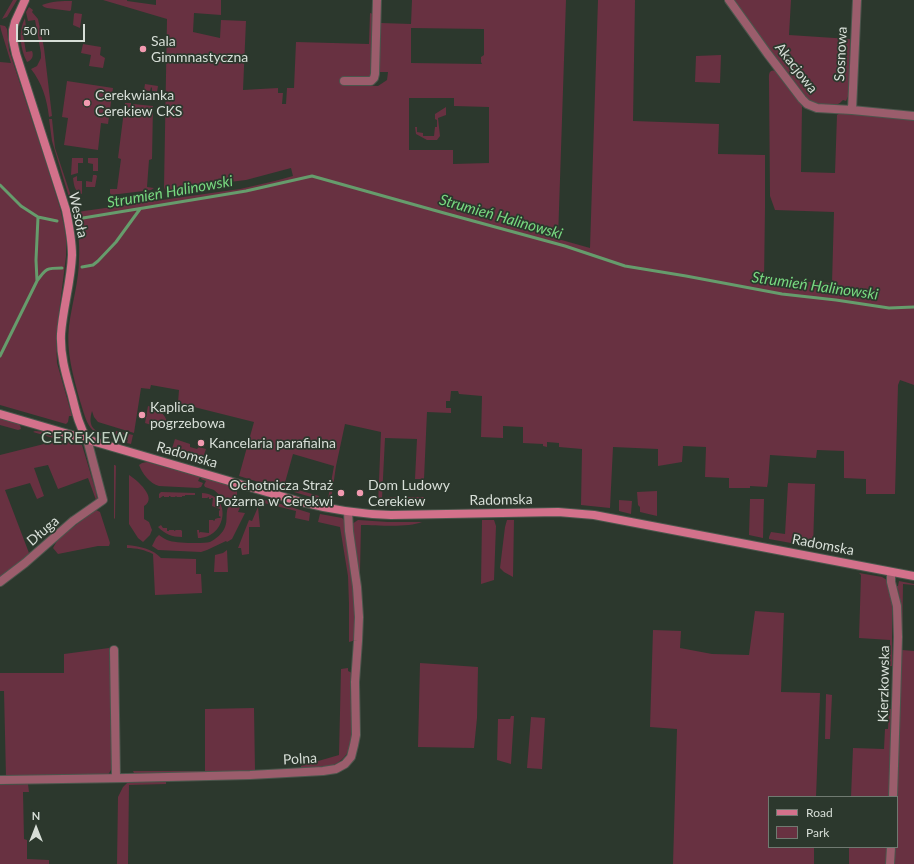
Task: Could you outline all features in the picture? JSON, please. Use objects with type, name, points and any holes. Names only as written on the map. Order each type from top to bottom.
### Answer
[{"type":"street","name":"Wesoła","points":[[25,0],[15,22],[13,40],[20,69],[66,210],[72,255],[70,279],[62,326],[61,347],[63,365],[78,417],[87,439]]},
{"type":"street","points":[[344,81],[371,81],[374,78],[377,0]]},
{"type":"street","name":"Akacjowa","points":[[729,0],[767,53],[807,104],[817,108],[914,116]]},
{"type":"street","name":"Sosnowa","points":[[852,110],[857,0]]},
{"type":"street","name":"Radomska","points":[[0,414],[327,509],[391,515],[558,512],[594,515],[914,576]]},
{"type":"street","name":"Długa","points":[[0,582],[25,563],[73,521],[103,500],[87,439]]},
{"type":"street","name":"Polna","points":[[0,780],[116,778],[323,771],[336,769],[345,764],[350,757],[356,735],[355,682],[358,641],[357,587],[349,531],[348,512]]},
{"type":"street","name":"Kierzkowska","points":[[891,572],[897,606],[898,637],[893,796]]},
{"type":"street","points":[[114,650],[116,778]]},
{"type":"street","points":[[890,864],[891,848]]},
{"type":"green space","points":[[13,0],[17,0],[7,17],[2,19]]},
{"type":"green space","points":[[103,0],[127,0],[156,5],[156,0],[221,0],[221,15],[194,13],[193,32],[220,38],[221,20],[246,21],[243,90],[278,88],[278,93],[283,93],[282,104],[286,104],[287,88],[294,88],[296,42],[369,44],[370,13],[373,14],[371,76],[344,85],[378,86],[387,80],[388,72],[379,72],[381,23],[411,24],[412,0],[566,0],[558,239],[590,248],[598,0],[635,0],[633,121],[719,124],[718,154],[765,155],[764,281],[832,283],[834,212],[775,210],[770,196],[770,72],[776,71],[802,106],[801,172],[835,173],[837,115],[841,112],[914,119],[914,385],[900,380],[898,385],[895,494],[866,494],[866,479],[844,478],[844,451],[817,450],[816,458],[770,455],[767,487],[750,486],[750,488],[729,488],[729,478],[705,477],[706,447],[683,446],[682,462],[658,466],[658,449],[613,447],[610,508],[581,505],[582,449],[559,447],[559,443],[547,442],[547,447],[543,446],[543,444],[523,443],[523,427],[503,426],[503,438],[481,437],[482,396],[459,394],[458,391],[451,391],[450,401],[446,401],[446,408],[451,408],[451,413],[427,412],[424,479],[415,479],[417,439],[385,438],[382,498],[399,497],[399,505],[378,505],[381,432],[345,424],[336,466],[331,500],[328,499],[334,466],[293,454],[284,486],[290,488],[288,491],[239,476],[254,422],[178,403],[179,390],[151,385],[150,389],[141,388],[134,433],[98,422],[92,411],[91,422],[94,428],[97,431],[111,437],[110,439],[97,433],[89,425],[84,415],[75,382],[68,345],[69,326],[79,267],[77,224],[74,213],[240,189],[293,176],[291,168],[246,180],[165,190],[167,19]],"holes":[[[411,28],[484,29],[484,55],[481,57],[482,64],[411,63]],[[409,98],[454,98],[454,106],[489,107],[489,163],[453,164],[453,150],[409,150]]]},
{"type":"green space","points":[[733,0],[791,0],[789,35],[850,39],[849,94],[846,101],[843,100],[838,104],[832,105],[811,103],[741,13]]},
{"type":"green space","points":[[72,1],[70,11],[47,8],[42,5],[53,2]]},
{"type":"green space","points":[[29,7],[33,10],[32,12],[38,19],[44,48],[52,116],[49,117],[43,92],[31,69],[37,66],[41,58],[41,53],[35,20],[28,21],[26,12]]},
{"type":"green space","points":[[75,13],[82,14],[80,28],[73,25]]},
{"type":"green space","points":[[25,18],[26,28],[22,29],[26,52],[32,51],[33,55],[27,62],[21,46],[21,29]]},
{"type":"green space","points":[[0,25],[5,26],[7,29],[9,50],[60,208],[64,226],[66,256],[56,337],[57,363],[72,416],[69,416],[66,424],[0,405],[0,62],[11,63]]},
{"type":"green space","points":[[83,44],[101,47],[100,55],[105,58],[103,68],[89,66],[91,55],[81,53]]},
{"type":"green space","points":[[721,55],[720,83],[695,82],[696,56]]},
{"type":"green space","name":"Cerekwianka Cerekiew CKS","points":[[67,81],[113,88],[108,124],[101,123],[98,150],[64,145],[68,118],[62,117]]},
{"type":"green space","points":[[145,84],[158,86],[157,92],[152,91],[151,87],[150,91],[144,90]]},
{"type":"green space","points":[[125,103],[131,103],[131,106],[133,106],[133,104],[153,106],[152,159],[149,160],[147,187],[154,188],[151,190],[111,195],[110,189],[117,189],[121,159],[118,158]]},
{"type":"green space","points":[[446,107],[446,115],[438,118],[440,136],[437,140],[427,140],[416,134],[415,127],[417,127],[417,132],[423,133],[423,136],[434,136],[435,127],[437,127],[435,114]]},
{"type":"green space","points":[[49,119],[52,119],[55,148],[72,199],[81,200],[72,200],[69,197],[52,141]]},
{"type":"green space","points":[[72,158],[83,158],[83,163],[78,163],[78,173],[71,175]]},
{"type":"green space","points":[[88,158],[98,158],[98,171],[93,171],[93,164],[88,163]]},
{"type":"green space","points":[[93,175],[97,176],[95,187],[86,187],[86,181],[92,182]]},
{"type":"green space","points":[[77,176],[77,181],[82,181],[82,194],[77,191],[74,185],[73,178]]},
{"type":"green space","points":[[148,406],[160,411],[163,414],[167,421],[167,430],[145,423]]},
{"type":"green space","points":[[0,419],[19,424],[21,429],[18,430],[0,425]]},
{"type":"green space","points":[[116,431],[133,435],[131,444],[127,443],[128,440],[124,439],[123,442],[114,439]]},
{"type":"green space","points":[[33,432],[46,432],[82,445],[97,498],[96,500],[88,478],[58,489],[48,465],[34,468],[44,496],[37,499],[30,483],[5,490],[29,553],[56,532],[0,580],[0,455],[60,440]]},
{"type":"green space","points":[[175,439],[190,444],[190,447],[206,449],[201,464],[170,455]]},
{"type":"green space","points":[[147,462],[200,477],[198,481],[203,483],[201,487],[198,488],[156,485],[147,478],[139,465]]},
{"type":"green space","points":[[114,465],[116,466],[114,519]]},
{"type":"green space","points":[[129,475],[145,489],[149,498],[148,503],[144,506],[144,519],[149,522],[152,530],[150,535],[143,542],[138,538],[129,524]]},
{"type":"green space","points":[[202,477],[234,487],[237,490],[237,495],[230,500],[225,500],[214,490],[205,487],[204,485],[206,481],[201,479]]},
{"type":"green space","points":[[788,483],[815,484],[813,547],[769,539],[771,532],[785,534]]},
{"type":"green space","points":[[295,489],[319,496],[318,499],[294,492]]},
{"type":"green space","points":[[657,491],[657,516],[640,512],[637,492]]},
{"type":"green space","points":[[161,492],[195,493],[195,495],[185,495],[182,497],[163,496],[159,498],[159,494]]},
{"type":"green space","points":[[202,493],[212,496],[219,501],[222,508],[222,516],[220,524],[215,531],[208,536],[198,538],[197,530],[199,530],[199,533],[209,533],[209,520],[214,521],[215,519],[221,517],[219,516],[220,509],[212,506],[213,498],[202,498]]},
{"type":"green space","points":[[407,497],[424,497],[424,505],[407,505]]},
{"type":"green space","points":[[239,499],[241,504],[238,512],[245,513],[232,539],[227,542],[226,541],[201,552],[158,550],[152,546],[159,535],[173,542],[210,542],[217,538],[223,531],[226,525],[229,506]]},
{"type":"green space","points":[[750,499],[764,499],[763,538],[749,535]]},
{"type":"green space","points":[[264,500],[310,513],[309,521],[295,518],[296,511],[264,503]]},
{"type":"green space","points":[[619,500],[632,501],[631,514],[619,511]]},
{"type":"green space","points":[[258,507],[260,527],[249,527],[249,554],[242,555],[241,548],[238,548],[249,520],[252,521]]},
{"type":"green space","points":[[96,510],[100,512],[110,543],[109,546],[98,546],[58,554],[53,548],[58,539]]},
{"type":"green space","points":[[320,514],[342,518],[345,524],[353,574],[356,640],[349,642],[348,576],[340,527],[318,522]]},
{"type":"green space","points":[[71,516],[72,518],[58,530]]},
{"type":"green space","points":[[358,520],[422,522],[401,526],[361,525],[360,572],[358,581],[352,524]]},
{"type":"green space","points":[[482,520],[494,520],[496,526],[494,580],[481,584]]},
{"type":"green space","points":[[507,520],[514,520],[513,577],[500,568]]},
{"type":"green space","points":[[161,525],[163,528],[167,528],[167,531],[181,530],[182,537],[172,536],[163,532],[158,527]]},
{"type":"green space","points":[[127,545],[146,548],[161,558],[196,559],[196,574],[201,574],[202,593],[155,595],[153,554],[134,548],[127,548]]},
{"type":"green space","points":[[227,550],[228,572],[214,572],[215,555],[223,553]]},
{"type":"green space","points":[[859,573],[882,577],[887,580],[892,601],[892,666],[890,666],[890,640],[859,638],[861,575]]},
{"type":"green space","points":[[899,581],[914,584],[903,584],[902,650],[914,651],[914,864],[893,864],[894,848],[898,848],[897,796],[900,599],[896,586],[898,586]]},
{"type":"green space","points":[[755,611],[784,613],[781,692],[820,693],[816,796],[768,796],[768,848],[814,848],[814,864],[673,864],[677,729],[650,727],[653,630],[681,631],[680,648],[712,654],[749,655]]},
{"type":"green space","points":[[109,648],[113,764],[108,775],[6,777],[4,691],[0,691],[0,673],[64,673],[64,654]]},
{"type":"green space","points":[[420,663],[478,667],[477,718],[474,748],[418,747]]},
{"type":"green space","points":[[348,668],[348,671],[352,673],[352,735],[351,744],[348,751],[335,765],[301,768],[301,766],[339,755],[341,669]]},
{"type":"green space","points":[[826,694],[832,695],[830,739],[825,739]]},
{"type":"green space","points":[[254,708],[255,771],[135,775],[133,771],[205,771],[205,709]]},
{"type":"green space","points":[[889,709],[892,709],[889,796],[851,796],[853,748],[884,749],[885,729],[888,729]]},
{"type":"green space","points":[[511,716],[514,716],[511,764],[497,760],[498,719],[510,719]]},
{"type":"green space","points":[[531,717],[545,718],[542,769],[527,768]]},
{"type":"green space","points":[[129,781],[166,781],[166,784],[129,785],[128,864],[117,864],[118,797],[123,787]]},
{"type":"green space","points":[[28,784],[29,792],[23,792],[24,839],[27,840],[27,859],[49,860],[49,864],[0,864],[0,785]]},
{"type":"green space","points":[[849,848],[887,848],[886,864],[849,864]]},
{"type":"waterway","name":"Strumień Halinowski","points":[[83,218],[246,191],[312,176],[565,246],[625,266],[782,294],[889,308],[914,307]]},
{"type":"waterway","points":[[0,185],[21,206],[38,217],[57,221]]},
{"type":"waterway","points":[[82,267],[93,265],[98,261],[116,242],[140,209]]},
{"type":"waterway","name":"Strumień Halinowski","points":[[0,356],[37,281],[36,260],[38,217]]},
{"type":"waterway","points":[[37,281],[45,271],[53,268],[62,268]]},
{"type":"place","name":"Sala Gimmnastyczna","points":[[143,49]]},
{"type":"place","name":"Cerekwianka Cerekiew CKS","points":[[87,103]]},
{"type":"place","name":"Kaplica pogrzebowa","points":[[142,415]]},
{"type":"place","name":"Kancelaria parafialna","points":[[201,443]]},
{"type":"place","name":"Ochotnicza Straż Pożarna w Cerekwi","points":[[341,493]]},
{"type":"place","name":"Dom Ludowy Cerekiew","points":[[360,493]]},
{"type":"district","name":"CEREKIEW","points":[[85,438]]}]
